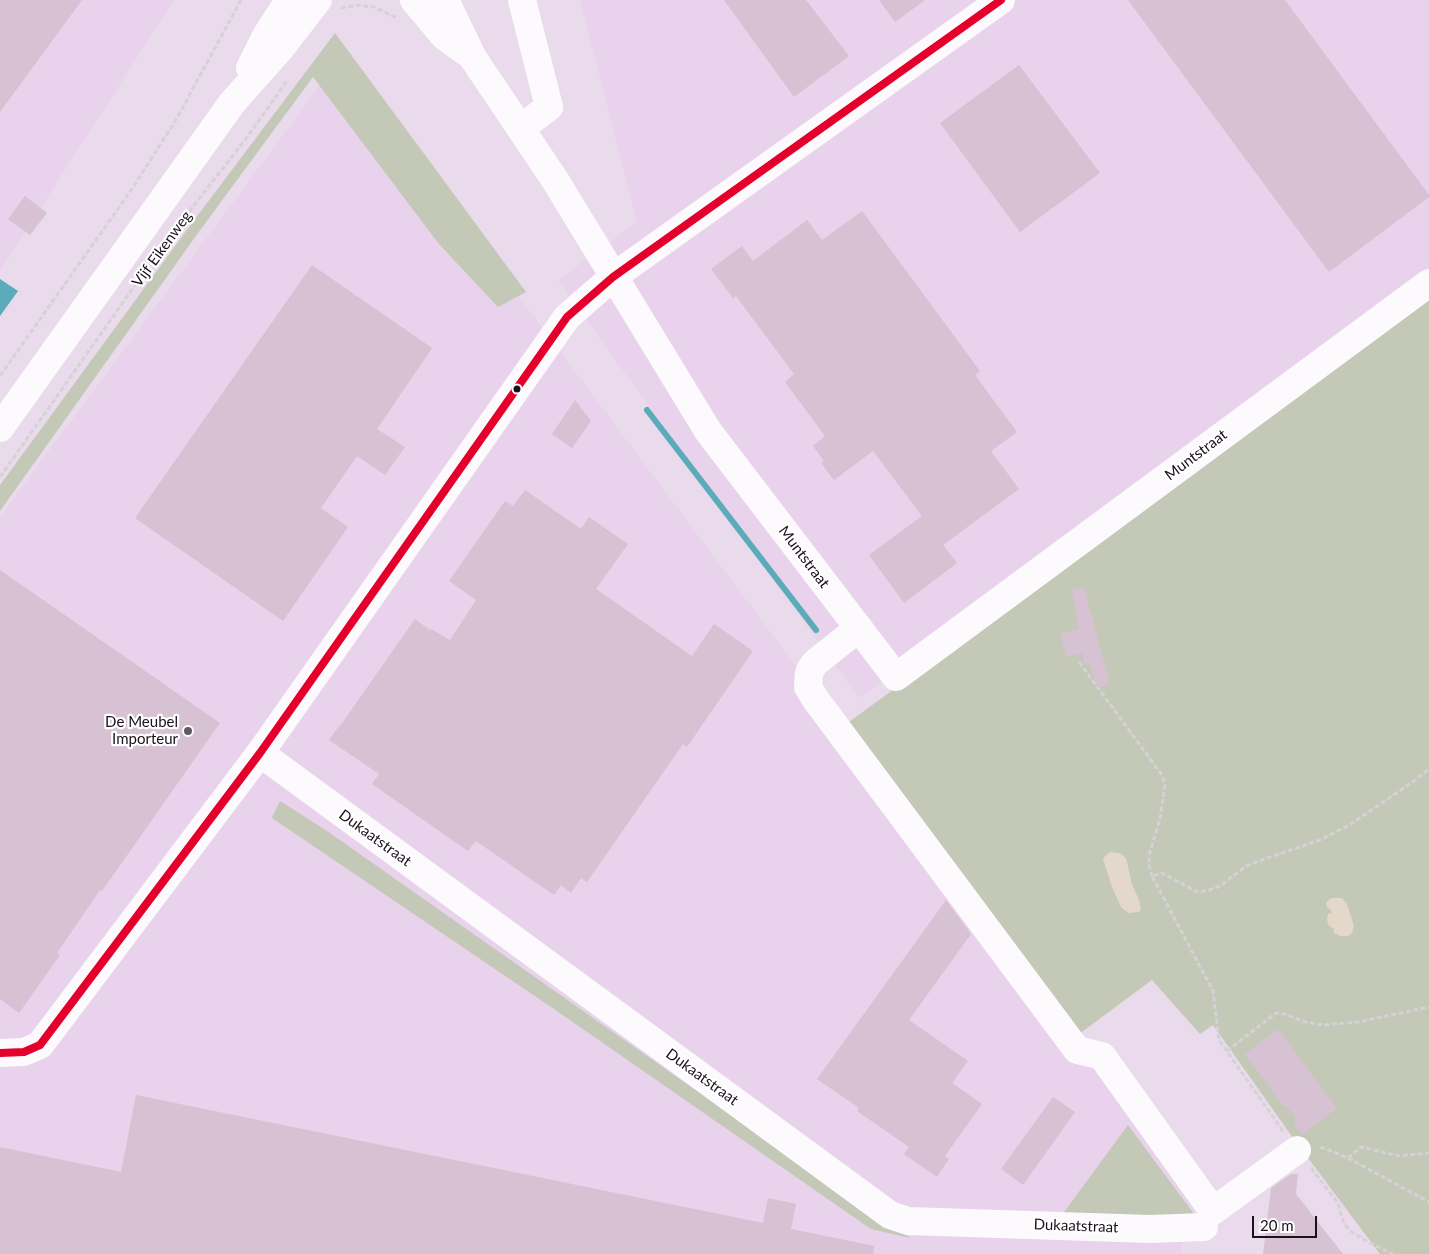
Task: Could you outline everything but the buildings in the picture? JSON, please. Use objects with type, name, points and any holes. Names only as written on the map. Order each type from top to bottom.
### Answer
[{"type":"street","name":"Vijf Eikenweg","points":[[232,103],[266,36],[289,0]]},
{"type":"street","points":[[521,128],[550,107],[522,0]]},
{"type":"street","points":[[0,1053],[24,1052],[40,1045],[260,753],[567,317],[613,277],[1001,0]]},
{"type":"street","name":"Muntstraat","points":[[428,4],[473,58],[521,128],[555,180],[708,431],[896,678],[1429,283]]},
{"type":"street","name":"Vijf Eikenweg","points":[[0,428],[232,103],[280,50],[328,6]]},
{"type":"street","points":[[859,628],[816,662],[809,673],[808,686],[816,700],[1077,1050],[1102,1056],[1213,1211],[1297,1150]]},
{"type":"street","name":"Dukaatstraat","points":[[260,753],[890,1214],[908,1221],[1150,1229],[1204,1227]]},
{"type":"path","points":[[0,376],[148,164],[177,118],[241,0]]},
{"type":"path","points":[[328,6],[358,5],[374,7],[408,24],[428,4]]},
{"type":"path","name":"Vijf Eikenweg","points":[[0,477],[166,241],[246,140],[289,78]]},
{"type":"path","points":[[1079,662],[1162,774],[1165,784],[1160,819],[1149,855],[1149,865],[1152,876],[1213,991],[1218,1040],[1297,1150],[1338,1203],[1344,1224],[1352,1232],[1368,1242],[1393,1254]]},
{"type":"path","points":[[1152,876],[1162,873],[1197,892],[1207,891],[1220,886],[1253,863],[1320,840],[1351,824],[1429,769]]},
{"type":"path","points":[[1227,1051],[1276,1013],[1285,1014],[1305,1022],[1324,1025],[1358,1022],[1429,1006]]},
{"type":"path","points":[[1348,1158],[1361,1146],[1399,1156],[1429,1153]]},
{"type":"path","points":[[1297,1150],[1324,1148],[1348,1158],[1429,1202]]},
{"type":"shaded area","points":[[0,0],[174,0],[0,271]]},
{"type":"shaded area","points":[[580,0],[1429,0],[1429,287],[859,698],[558,280],[637,222]]},
{"type":"shaded area","points":[[340,58],[1065,1025],[1195,1209],[1184,1220],[1181,1254],[0,1254],[0,517]]},
{"type":"green space","points":[[335,33],[526,292],[498,307],[439,244],[313,77],[198,233],[0,511],[0,485],[189,227]]},
{"type":"green space","points":[[1429,295],[1429,1254],[1380,1254],[1293,1138],[1213,1025],[1200,1034],[1152,980],[1075,1037],[834,733],[1357,350]]},
{"type":"green space","points":[[280,801],[327,831],[785,1153],[910,1238],[871,1229],[554,1009],[272,818]]},
{"type":"green space","points":[[1128,1125],[1194,1214],[1059,1219]]},
{"type":"sand","points":[[1110,852],[1120,853],[1126,858],[1132,884],[1139,900],[1141,909],[1139,912],[1128,913],[1121,907],[1103,859]]},
{"type":"sand","points":[[1331,898],[1342,898],[1347,904],[1354,926],[1352,933],[1348,936],[1340,936],[1334,933],[1334,929],[1329,926],[1328,914],[1332,913],[1326,903]]},
{"type":"water","points":[[0,279],[18,291],[0,316]]},
{"type":"waterway","points":[[647,410],[816,630]]},
{"type":"transit line","points":[[0,1053],[24,1052],[40,1045],[260,753],[567,317],[613,277],[1001,0]]},
{"type":"place","name":"De Meubel Importeur","points":[[188,731]]}]
